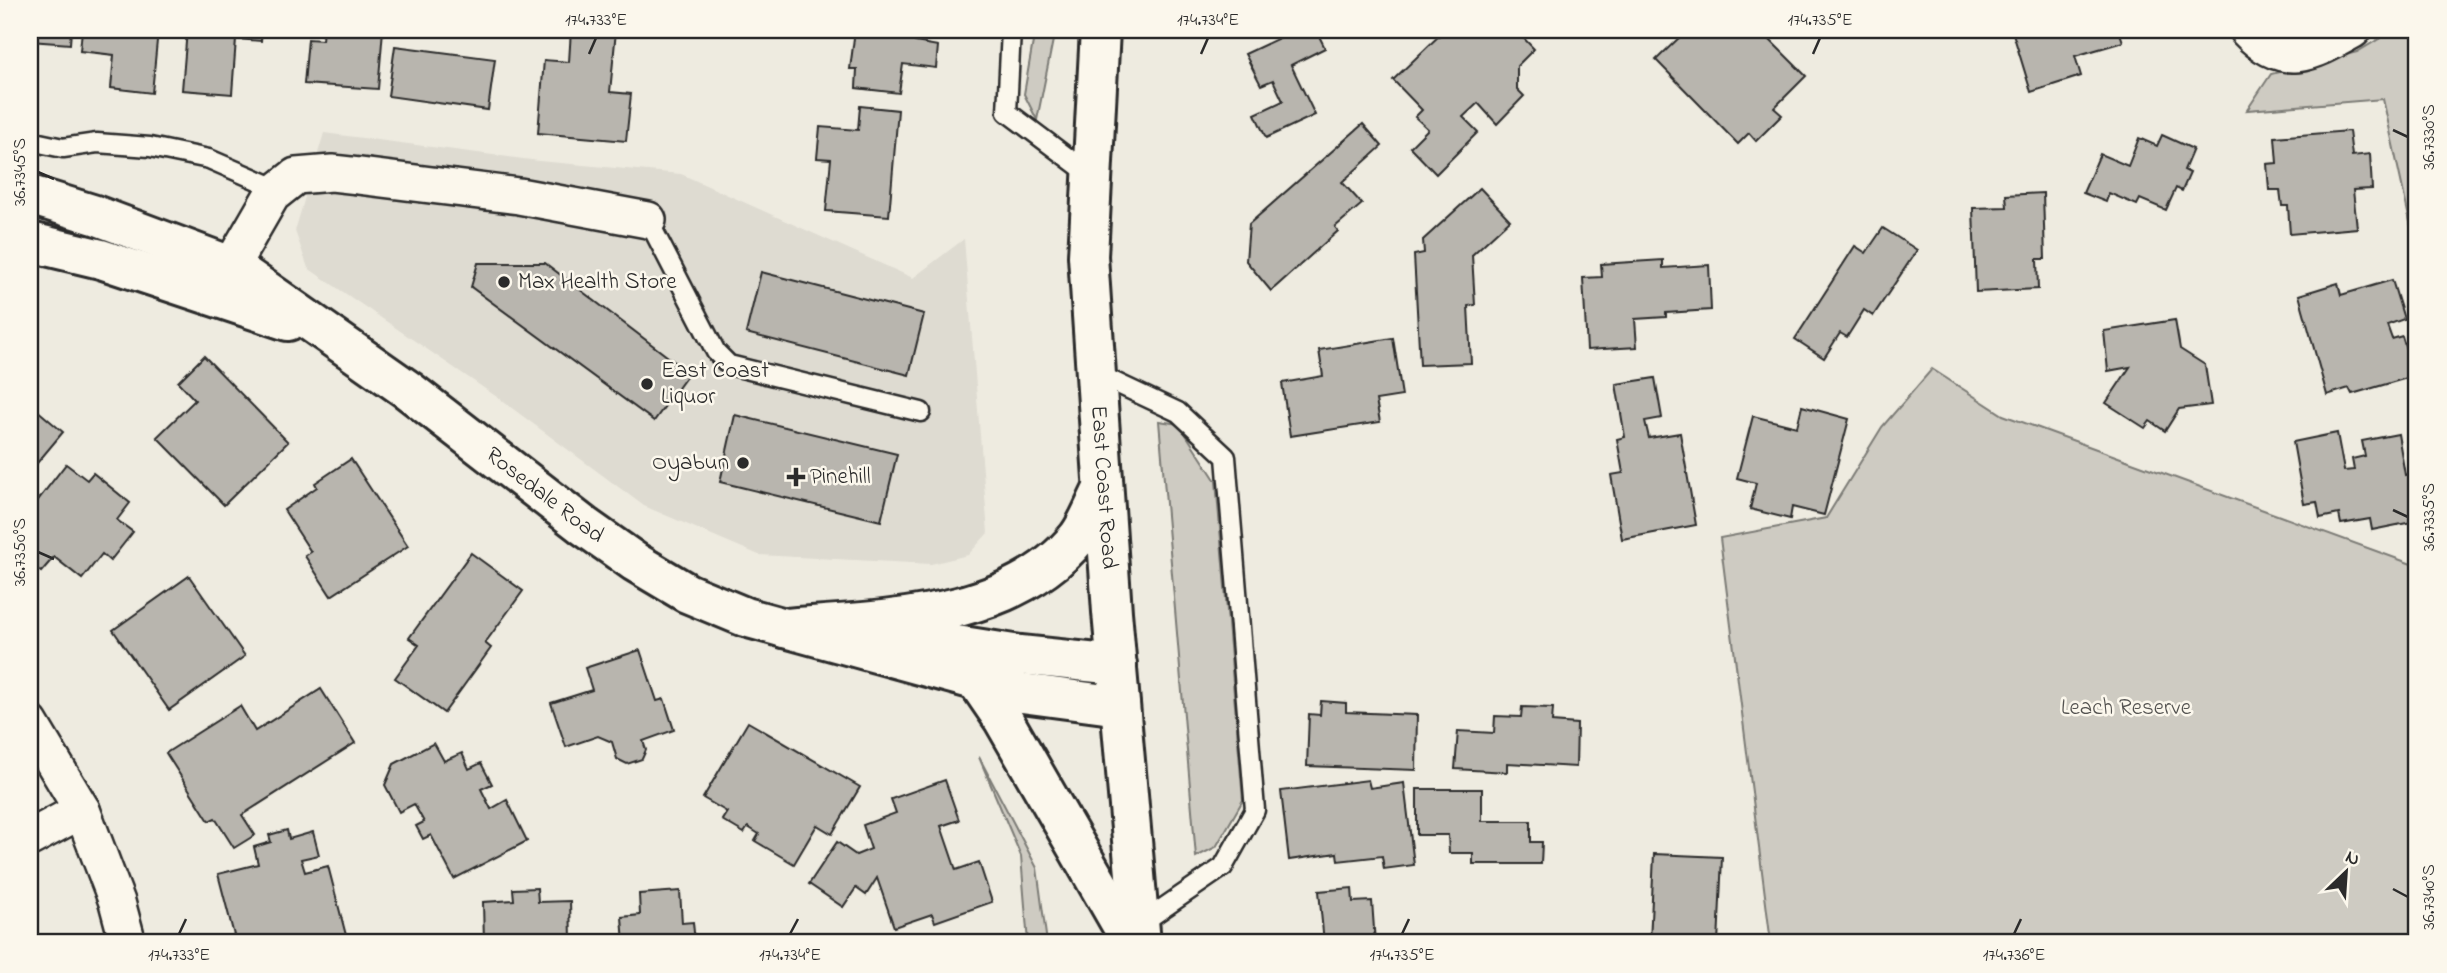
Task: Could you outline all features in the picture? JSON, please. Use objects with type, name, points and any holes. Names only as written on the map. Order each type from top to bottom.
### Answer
[{"type":"main road","name":"East Coast Road","points":[[1100,30],[1088,256],[1102,489],[1137,937]]},
{"type":"main road","name":"Rosedale Road","points":[[30,195],[95,215],[323,333],[408,390],[584,526],[635,562],[687,593],[745,617],[1022,693],[1120,706]]},
{"type":"main road","points":[[30,214],[95,215]]},
{"type":"main road","name":"Rosedale Road","points":[[30,242],[101,259],[223,281]]},
{"type":"main road","points":[[784,628],[904,619],[942,611],[1007,591],[1047,568],[1079,536],[1102,489]]},
{"type":"main road","name":"Rosedale Road","points":[[784,628],[891,634],[1020,655],[1116,665]]},
{"type":"main road","points":[[977,681],[1137,937]]},
{"type":"street","points":[[2247,30],[2269,49],[2286,55],[2319,50],[2353,30]]},
{"type":"street","points":[[223,281],[272,195],[296,176],[332,173],[519,196],[648,220]]},
{"type":"street","points":[[30,723],[82,810],[117,902],[128,943]]},
{"type":"street","points":[[30,838],[82,810]]},
{"type":"lane","points":[[1011,30],[1007,112],[1092,176]]},
{"type":"lane","points":[[30,141],[63,148],[97,143],[150,147],[209,159],[278,189]]},
{"type":"lane","points":[[648,220],[716,352],[729,365],[921,412]]},
{"type":"lane","points":[[1095,373],[1178,412],[1226,457],[1254,796],[1255,810],[1223,867],[1137,937]]},
{"type":"shaded area","points":[[324,133],[539,161],[681,174],[913,278],[964,239],[988,533],[968,555],[931,564],[759,555],[644,506],[497,397],[308,268],[295,231]]},
{"type":"green space","points":[[1035,30],[1055,30],[1037,120],[1024,94]]},
{"type":"green space","points":[[2394,30],[2417,30],[2417,254],[2383,99],[2247,110],[2271,74],[2357,52]]},
{"type":"green space","name":"Leach Reserve","points":[[1932,369],[2003,415],[2417,566],[2417,943],[1771,943],[1720,538],[1826,518],[1882,427]]},
{"type":"green space","points":[[1159,421],[1179,424],[1216,481],[1243,800],[1216,847],[1196,857]]},
{"type":"green space","points":[[979,757],[1037,868],[1047,943],[1028,943],[1021,856]]},
{"type":"building","points":[[30,30],[71,30],[70,44],[30,41]]},
{"type":"building","points":[[82,30],[158,30],[152,93],[111,88],[114,55],[80,51]]},
{"type":"building","points":[[187,30],[262,30],[261,41],[236,39],[232,94],[182,90]]},
{"type":"building","points":[[323,30],[383,30],[378,89],[304,84],[308,39],[322,40]]},
{"type":"building","points":[[571,30],[616,31],[610,92],[631,94],[626,141],[538,133],[544,60],[569,62]]},
{"type":"building","points":[[855,30],[917,30],[915,42],[938,46],[936,68],[903,64],[899,93],[856,88],[857,69],[850,69]]},
{"type":"building","points":[[1296,30],[1316,30],[1325,48],[1291,65],[1315,115],[1266,138],[1255,114],[1283,101],[1273,80],[1261,85],[1245,54]]},
{"type":"building","points":[[1445,30],[1477,30],[1481,34],[1486,30],[1516,30],[1534,49],[1517,66],[1517,89],[1524,96],[1497,124],[1478,103],[1463,117],[1478,132],[1436,174],[1410,147],[1428,129],[1415,117],[1422,110],[1393,80]]},
{"type":"building","points":[[1687,30],[1760,30],[1806,76],[1774,108],[1782,115],[1756,141],[1749,133],[1738,144],[1656,60]]},
{"type":"building","points":[[2012,30],[2119,30],[2123,42],[2075,56],[2081,76],[2031,92]]},
{"type":"building","points":[[395,46],[495,59],[488,110],[388,96]]},
{"type":"building","points":[[860,106],[898,110],[889,216],[826,211],[831,159],[817,158],[820,127],[858,130]]},
{"type":"building","points":[[1363,124],[1382,146],[1342,182],[1362,204],[1335,227],[1338,231],[1271,291],[1246,261],[1249,224]]},
{"type":"building","points":[[2349,131],[2352,156],[2370,154],[2372,189],[2353,190],[2357,228],[2290,234],[2288,206],[2282,206],[2280,190],[2269,190],[2267,164],[2277,163],[2275,137]]},
{"type":"building","points":[[2162,135],[2193,149],[2184,170],[2190,173],[2182,191],[2176,188],[2166,210],[2140,199],[2137,205],[2109,193],[2106,202],[2083,193],[2100,154],[2128,166],[2139,138],[2157,146]]},
{"type":"building","points":[[1480,188],[1510,220],[1472,255],[1475,305],[1468,306],[1471,363],[1420,365],[1414,255],[1424,253],[1423,240]]},
{"type":"building","points":[[2043,193],[2045,259],[2037,259],[2038,289],[1976,292],[1973,208],[2007,207],[2006,195]]},
{"type":"building","points":[[1883,228],[1917,250],[1873,316],[1864,310],[1847,337],[1840,333],[1824,358],[1795,339],[1855,246],[1866,253]]},
{"type":"building","points":[[1663,260],[1663,268],[1709,265],[1711,310],[1666,313],[1666,317],[1635,319],[1637,347],[1587,350],[1583,278],[1602,277],[1601,264]]},
{"type":"building","points":[[478,263],[545,263],[689,373],[654,421],[471,287]]},
{"type":"building","points":[[761,272],[924,314],[909,375],[746,333]]},
{"type":"building","points":[[2392,280],[2404,319],[2387,325],[2392,339],[2402,336],[2414,376],[2352,394],[2349,388],[2327,395],[2299,295],[2338,283],[2341,295]]},
{"type":"building","points":[[2175,320],[2180,349],[2205,365],[2211,405],[2179,409],[2165,431],[2150,421],[2145,428],[2106,403],[2130,367],[2108,371],[2104,331]]},
{"type":"building","points":[[1393,338],[1402,396],[1376,400],[1380,422],[1290,436],[1282,383],[1323,376],[1319,350]]},
{"type":"building","points":[[204,356],[288,442],[224,505],[157,437],[195,400],[178,382]]},
{"type":"building","points":[[1655,378],[1662,418],[1645,421],[1649,438],[1680,433],[1696,525],[1622,539],[1611,475],[1623,473],[1617,439],[1625,437],[1616,384]]},
{"type":"building","points":[[30,404],[63,432],[33,468],[30,466]]},
{"type":"building","points":[[1802,406],[1849,419],[1824,515],[1792,507],[1790,519],[1750,509],[1756,483],[1737,478],[1753,416],[1797,427]]},
{"type":"building","points":[[735,415],[897,454],[881,521],[720,482]]},
{"type":"building","points":[[2337,433],[2344,471],[2354,470],[2352,459],[2365,456],[2362,441],[2398,434],[2405,475],[2417,473],[2417,511],[2410,512],[2412,522],[2372,530],[2370,519],[2341,524],[2339,514],[2320,518],[2317,502],[2304,504],[2293,442]]},
{"type":"building","points":[[351,459],[408,546],[331,596],[305,556],[311,552],[284,510],[317,487],[315,483]]},
{"type":"building","points":[[66,464],[87,480],[93,473],[130,503],[117,520],[133,532],[110,561],[102,554],[82,579],[54,557],[41,572],[30,563],[30,500],[35,504]]},
{"type":"building","points":[[471,553],[523,591],[485,643],[491,648],[444,713],[395,678],[419,645],[409,638]]},
{"type":"building","points":[[189,576],[245,656],[169,710],[113,630]]},
{"type":"building","points":[[640,650],[657,701],[664,699],[674,730],[643,741],[646,750],[642,759],[627,764],[617,759],[612,742],[598,736],[566,747],[551,703],[592,690],[585,668]]},
{"type":"building","points":[[321,689],[355,743],[242,815],[255,835],[234,848],[215,818],[209,821],[166,753],[240,706],[255,731]]},
{"type":"building","points":[[1321,701],[1346,703],[1346,712],[1417,715],[1416,770],[1307,766],[1309,714],[1320,715]]},
{"type":"building","points":[[1522,707],[1553,708],[1552,722],[1577,724],[1576,767],[1507,763],[1507,772],[1455,769],[1458,731],[1494,733],[1495,716],[1521,717]]},
{"type":"building","points":[[748,722],[860,787],[832,834],[817,825],[794,864],[755,841],[759,834],[748,827],[744,833],[722,820],[727,812],[703,798]]},
{"type":"building","points":[[434,743],[444,761],[462,753],[469,769],[481,763],[492,784],[481,789],[491,809],[507,800],[527,841],[454,879],[431,835],[423,839],[416,826],[424,822],[414,804],[399,812],[385,785],[394,764]]},
{"type":"building","points":[[945,780],[959,820],[941,826],[956,870],[979,862],[992,902],[935,922],[932,914],[894,927],[877,878],[866,895],[856,888],[843,907],[809,884],[837,842],[856,855],[871,849],[863,825],[896,813],[891,799]]},
{"type":"building","points":[[1368,780],[1370,788],[1404,783],[1414,865],[1384,869],[1382,856],[1338,861],[1337,853],[1289,860],[1281,791]]},
{"type":"building","points":[[1417,789],[1482,789],[1482,821],[1531,821],[1531,842],[1542,842],[1541,864],[1473,864],[1473,853],[1449,853],[1448,835],[1417,835]]},
{"type":"building","points":[[287,830],[289,839],[313,832],[319,855],[301,859],[305,872],[328,866],[348,943],[236,943],[218,874],[258,864],[254,847],[271,842],[269,835]]},
{"type":"building","points":[[1654,854],[1722,857],[1718,943],[1650,943]]},
{"type":"building","points":[[537,888],[538,902],[570,901],[571,939],[562,940],[562,943],[484,943],[483,902],[514,900],[513,889]]},
{"type":"building","points":[[1352,888],[1353,902],[1372,901],[1375,943],[1324,943],[1319,891]]},
{"type":"building","points":[[680,891],[682,923],[693,922],[695,943],[624,943],[622,917],[640,915],[639,894]]},
{"type":"place","name":"Max Health Store","points":[[504,282]]},
{"type":"place","name":"East Coast Liquor","points":[[647,384]]},
{"type":"place","name":"Oyabun","points":[[743,463]]},
{"type":"place","name":"Pinehill","points":[[796,477]]}]
